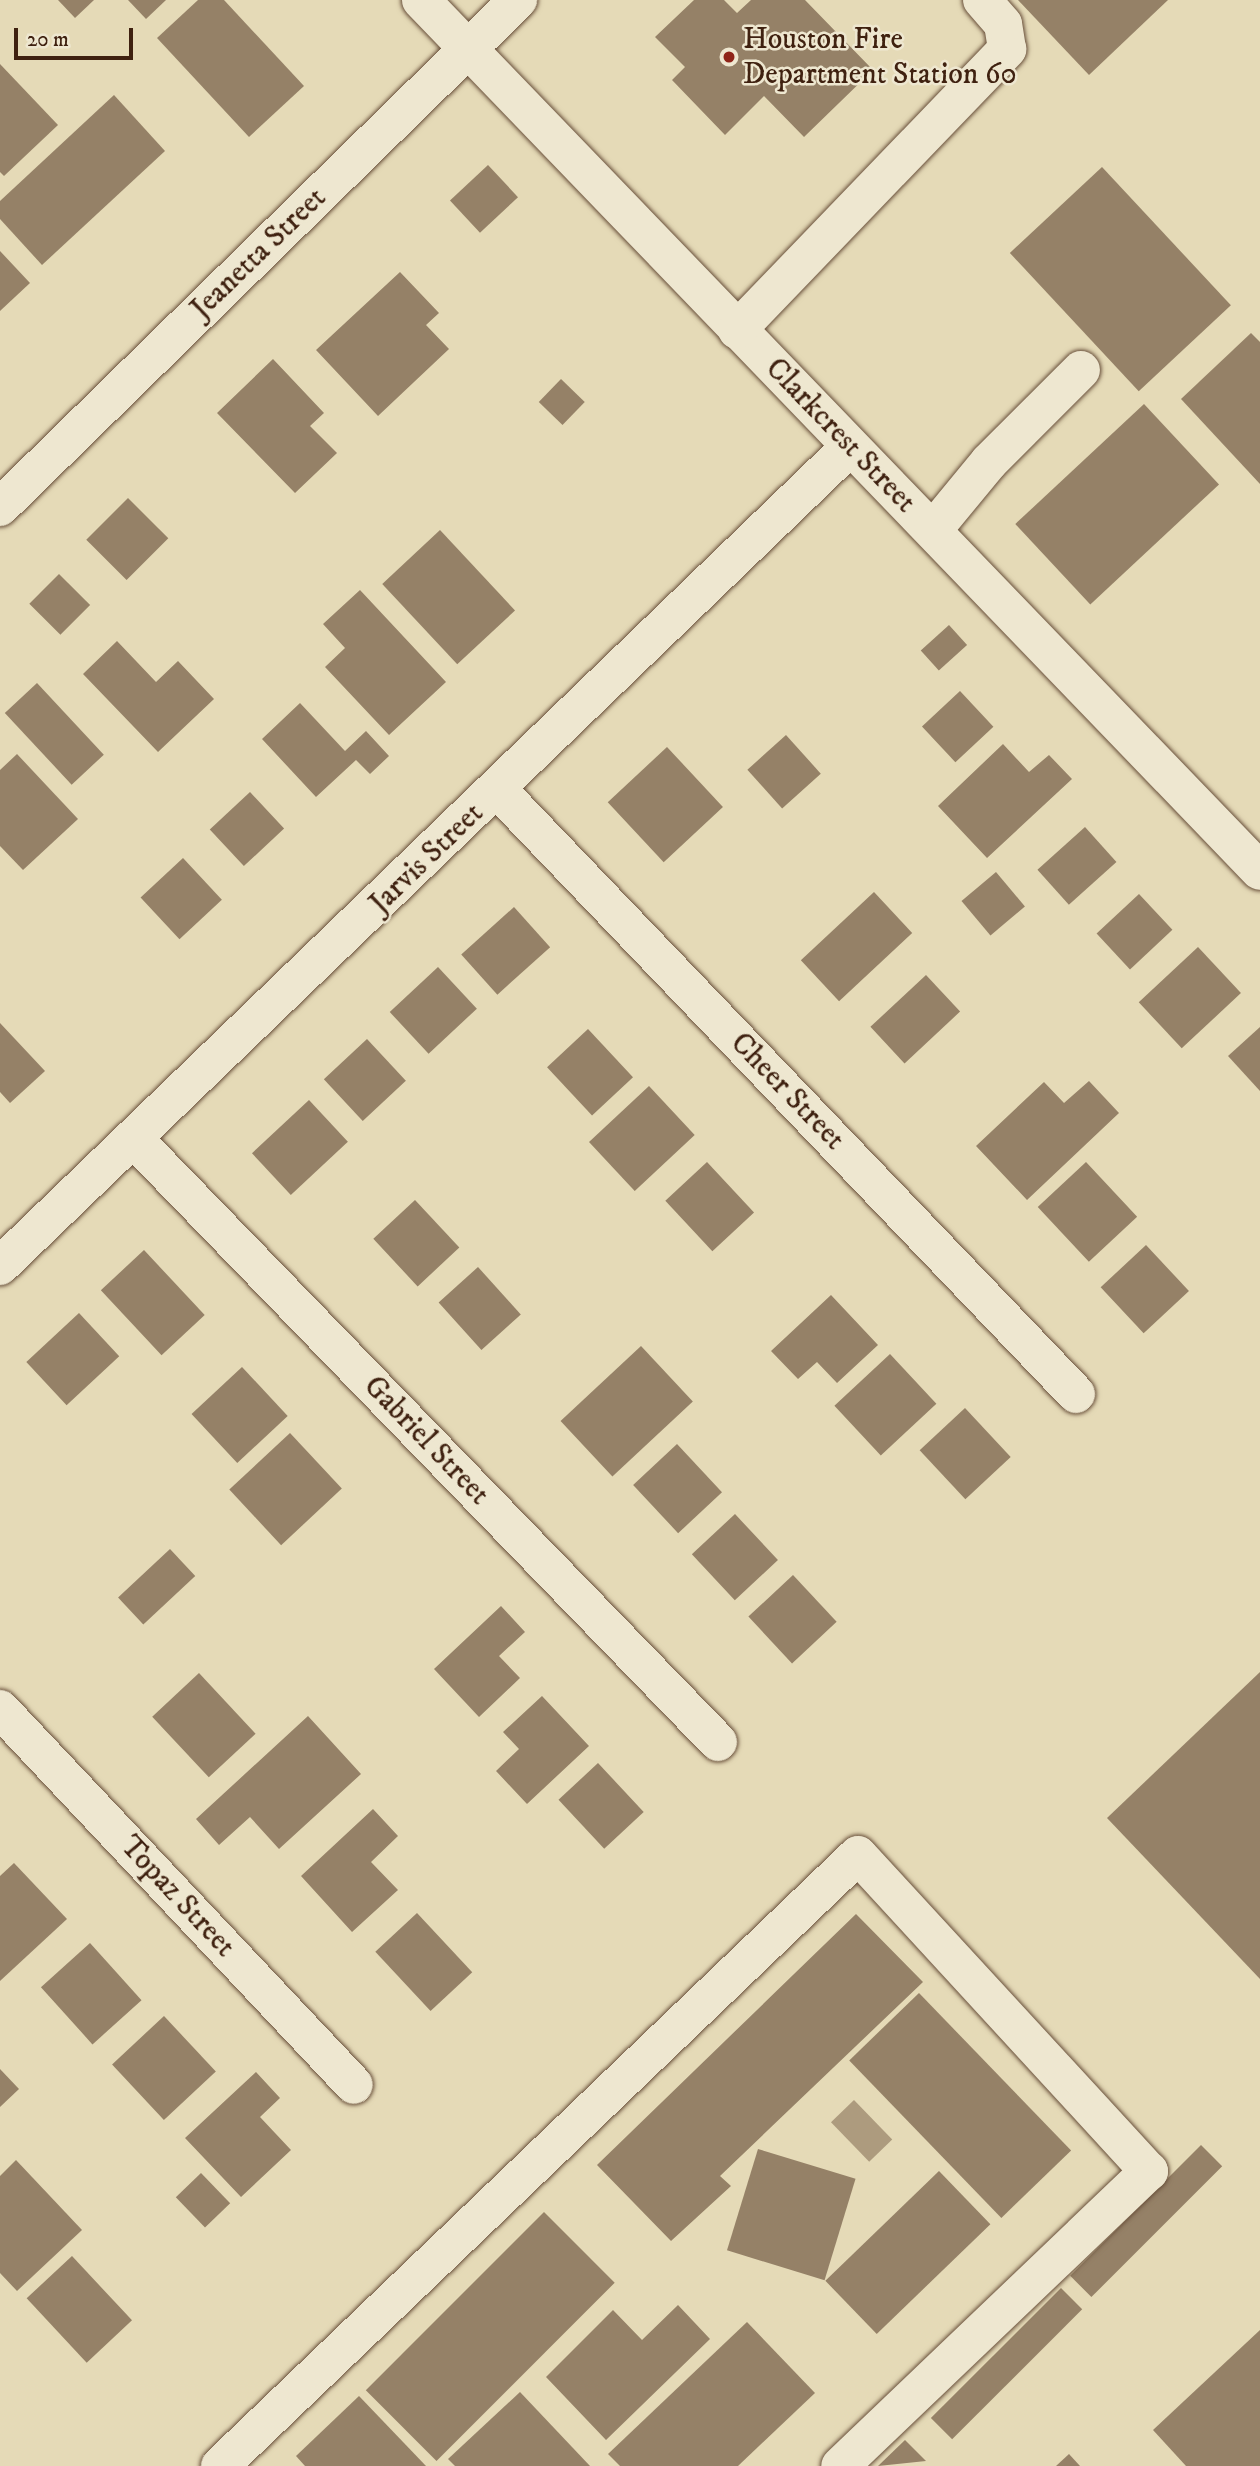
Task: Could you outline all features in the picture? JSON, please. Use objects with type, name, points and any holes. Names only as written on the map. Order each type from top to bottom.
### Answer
[{"type":"street","name":"Clarkcrest Street","points":[[421,0],[1260,871]]},
{"type":"street","name":"Jeanetta Street","points":[[0,507],[518,0]]},
{"type":"street","points":[[737,330],[1007,49],[1003,24],[982,0]]},
{"type":"street","points":[[933,530],[989,462],[1081,370]]},
{"type":"street","name":"Jarvis Street","points":[[0,1266],[135,1140],[850,447]]},
{"type":"street","name":"Cheer Street","points":[[498,790],[1076,1394]]},
{"type":"street","name":"Gabriel Street","points":[[135,1140],[718,1742]]},
{"type":"street","name":"Topaz Street","points":[[0,1709],[354,2085]]},
{"type":"street","points":[[220,2466],[858,1855],[1149,2171],[840,2466]]},
{"type":"shaded area","points":[[854,2100],[892,2140],[869,2162],[831,2122]]},
{"type":"building","points":[[58,0],[94,0],[75,18]]},
{"type":"building","points":[[128,0],[166,0],[146,19]]},
{"type":"building","points":[[198,0],[224,0],[304,86],[249,137],[157,38]]},
{"type":"building","points":[[694,0],[724,0],[737,13],[751,0],[805,0],[873,70],[804,137],[764,96],[725,135],[672,80],[685,67],[655,37]]},
{"type":"building","points":[[1018,0],[1168,0],[1089,75]]},
{"type":"building","points":[[0,64],[58,125],[4,176],[0,172]]},
{"type":"building","points":[[114,95],[165,151],[42,265],[0,219],[0,201]]},
{"type":"building","points":[[488,165],[518,197],[480,233],[450,200]]},
{"type":"building","points":[[1102,167],[1231,305],[1139,391],[1010,253]]},
{"type":"building","points":[[0,251],[30,283],[0,311]]},
{"type":"building","points":[[400,272],[439,313],[426,325],[449,349],[378,416],[316,350]]},
{"type":"building","points":[[1251,333],[1260,342],[1260,484],[1181,399]]},
{"type":"building","points":[[273,359],[324,413],[310,426],[337,453],[295,493],[217,413]]},
{"type":"building","points":[[561,379],[585,402],[563,425],[539,402]]},
{"type":"building","points":[[1144,404],[1219,484],[1090,604],[1015,524]]},
{"type":"building","points":[[128,498],[168,538],[127,580],[86,540]]},
{"type":"building","points":[[440,530],[515,610],[457,664],[382,584]]},
{"type":"building","points":[[59,574],[90,605],[60,635],[29,604]]},
{"type":"building","points":[[360,590],[446,682],[389,735],[325,667],[345,648],[323,624]]},
{"type":"building","points":[[949,625],[967,645],[939,670],[921,650]]},
{"type":"building","points":[[117,641],[156,682],[178,661],[214,699],[158,752],[83,674]]},
{"type":"building","points":[[37,683],[104,755],[72,785],[5,713]]},
{"type":"building","points":[[960,691],[993,727],[955,762],[922,726]]},
{"type":"building","points":[[300,703],[345,751],[366,731],[389,756],[370,774],[356,760],[316,797],[262,739]]},
{"type":"building","points":[[786,735],[821,774],[782,808],[747,770]]},
{"type":"building","points":[[1003,744],[1029,772],[1049,755],[1072,779],[987,858],[938,806]]},
{"type":"building","points":[[667,747],[723,807],[664,862],[608,802]]},
{"type":"building","points":[[17,754],[78,819],[23,870],[0,846],[0,770]]},
{"type":"building","points":[[250,792],[284,829],[244,866],[210,830]]},
{"type":"building","points":[[1085,827],[1116,862],[1069,905],[1037,870]]},
{"type":"building","points":[[183,858],[222,900],[179,939],[141,898]]},
{"type":"building","points":[[996,872],[1025,906],[990,935],[962,901]]},
{"type":"building","points":[[874,892],[912,933],[839,1001],[801,960]]},
{"type":"building","points":[[1139,894],[1172,930],[1130,969],[1097,934]]},
{"type":"building","points":[[514,907],[550,947],[497,995],[461,955]]},
{"type":"building","points":[[1198,947],[1241,993],[1182,1048],[1139,1002]]},
{"type":"building","points":[[438,967],[477,1009],[429,1054],[390,1012]]},
{"type":"building","points":[[926,975],[960,1012],[905,1063],[870,1027]]},
{"type":"building","points":[[0,1023],[45,1071],[10,1103],[0,1092]]},
{"type":"building","points":[[1260,1027],[1260,1091],[1228,1056]]},
{"type":"building","points":[[588,1029],[633,1077],[592,1115],[547,1067]]},
{"type":"building","points":[[367,1039],[406,1081],[363,1121],[324,1079]]},
{"type":"building","points":[[1089,1081],[1119,1113],[1027,1200],[976,1146],[1044,1082],[1064,1103]]},
{"type":"building","points":[[649,1086],[695,1135],[635,1191],[589,1142]]},
{"type":"building","points":[[309,1100],[348,1142],[291,1195],[252,1153]]},
{"type":"building","points":[[707,1162],[754,1212],[712,1251],[665,1201]]},
{"type":"building","points":[[1086,1162],[1137,1217],[1089,1262],[1038,1207]]},
{"type":"building","points":[[415,1200],[459,1248],[418,1286],[373,1239]]},
{"type":"building","points":[[1146,1245],[1189,1291],[1144,1333],[1101,1287]]},
{"type":"building","points":[[144,1250],[205,1315],[162,1355],[101,1290]]},
{"type":"building","points":[[478,1267],[521,1315],[481,1350],[439,1302]]},
{"type":"building","points":[[831,1295],[878,1345],[837,1383],[817,1362],[798,1379],[771,1351]]},
{"type":"building","points":[[79,1313],[119,1356],[67,1405],[26,1362]]},
{"type":"building","points":[[641,1346],[693,1402],[612,1477],[561,1421]]},
{"type":"building","points":[[890,1354],[936,1404],[881,1456],[834,1406]]},
{"type":"building","points":[[242,1367],[288,1416],[237,1463],[192,1414]]},
{"type":"building","points":[[965,1408],[1011,1457],[965,1499],[920,1450]]},
{"type":"building","points":[[290,1433],[342,1489],[281,1545],[229,1490]]},
{"type":"building","points":[[677,1444],[722,1492],[678,1533],[633,1485]]},
{"type":"building","points":[[735,1514],[778,1560],[735,1600],[692,1554]]},
{"type":"building","points":[[170,1549],[195,1576],[143,1624],[118,1597]]},
{"type":"building","points":[[793,1575],[837,1622],[792,1663],[748,1617]]},
{"type":"building","points":[[501,1606],[525,1632],[499,1656],[520,1678],[479,1717],[434,1669]]},
{"type":"building","points":[[1260,1672],[1260,1979],[1107,1818]]},
{"type":"building","points":[[199,1673],[256,1734],[209,1777],[152,1717]]},
{"type":"building","points":[[542,1696],[589,1746],[527,1804],[496,1771],[519,1749],[503,1732]]},
{"type":"building","points":[[308,1716],[361,1774],[279,1849],[250,1817],[219,1845],[196,1819]]},
{"type":"building","points":[[598,1763],[644,1812],[604,1849],[559,1800]]},
{"type":"building","points":[[373,1809],[398,1836],[371,1862],[398,1890],[352,1932],[301,1876]]},
{"type":"building","points":[[14,1863],[67,1919],[0,1981],[0,1876]]},
{"type":"building","points":[[417,1913],[472,1972],[431,2011],[375,1952]]},
{"type":"building","points":[[856,1914],[923,1982],[720,2176],[731,2186],[671,2241],[597,2165]]},
{"type":"building","points":[[90,1943],[142,2000],[92,2044],[41,1987]]},
{"type":"building","points":[[919,1993],[1071,2151],[1001,2218],[849,2060]]},
{"type":"building","points":[[164,2016],[216,2072],[164,2120],[112,2064]]},
{"type":"building","points":[[0,2069],[19,2089],[0,2107]]},
{"type":"building","points":[[256,2072],[280,2098],[260,2117],[291,2150],[241,2197],[185,2138]]},
{"type":"building","points":[[1201,2145],[1222,2166],[1091,2297],[1070,2276]]},
{"type":"building","points":[[758,2149],[856,2179],[825,2280],[727,2250]]},
{"type":"building","points":[[16,2160],[82,2230],[17,2291],[0,2273],[0,2176]]},
{"type":"building","points":[[939,2171],[990,2224],[877,2334],[825,2281]]},
{"type":"building","points":[[201,2173],[230,2203],[205,2228],[176,2197]]},
{"type":"building","points":[[544,2212],[615,2283],[437,2461],[366,2390]]},
{"type":"building","points":[[72,2256],[132,2320],[87,2363],[27,2298]]},
{"type":"building","points":[[1061,2288],[1082,2309],[952,2439],[931,2418]]},
{"type":"building","points":[[678,2305],[710,2339],[606,2440],[546,2377],[613,2310],[642,2340]]},
{"type":"building","points":[[747,2322],[815,2393],[738,2466],[620,2466],[608,2454]]},
{"type":"building","points":[[1260,2330],[1260,2466],[1186,2466],[1153,2430]]},
{"type":"building","points":[[520,2392],[590,2466],[455,2466],[448,2459]]},
{"type":"building","points":[[359,2396],[426,2466],[305,2466],[296,2456]]},
{"type":"building","points":[[905,2440],[926,2461],[878,2466]]},
{"type":"building","points":[[1069,2454],[1080,2466],[1056,2466]]},
{"type":"place","name":"Houston Fire Department Station 60","points":[[729,57]]}]
